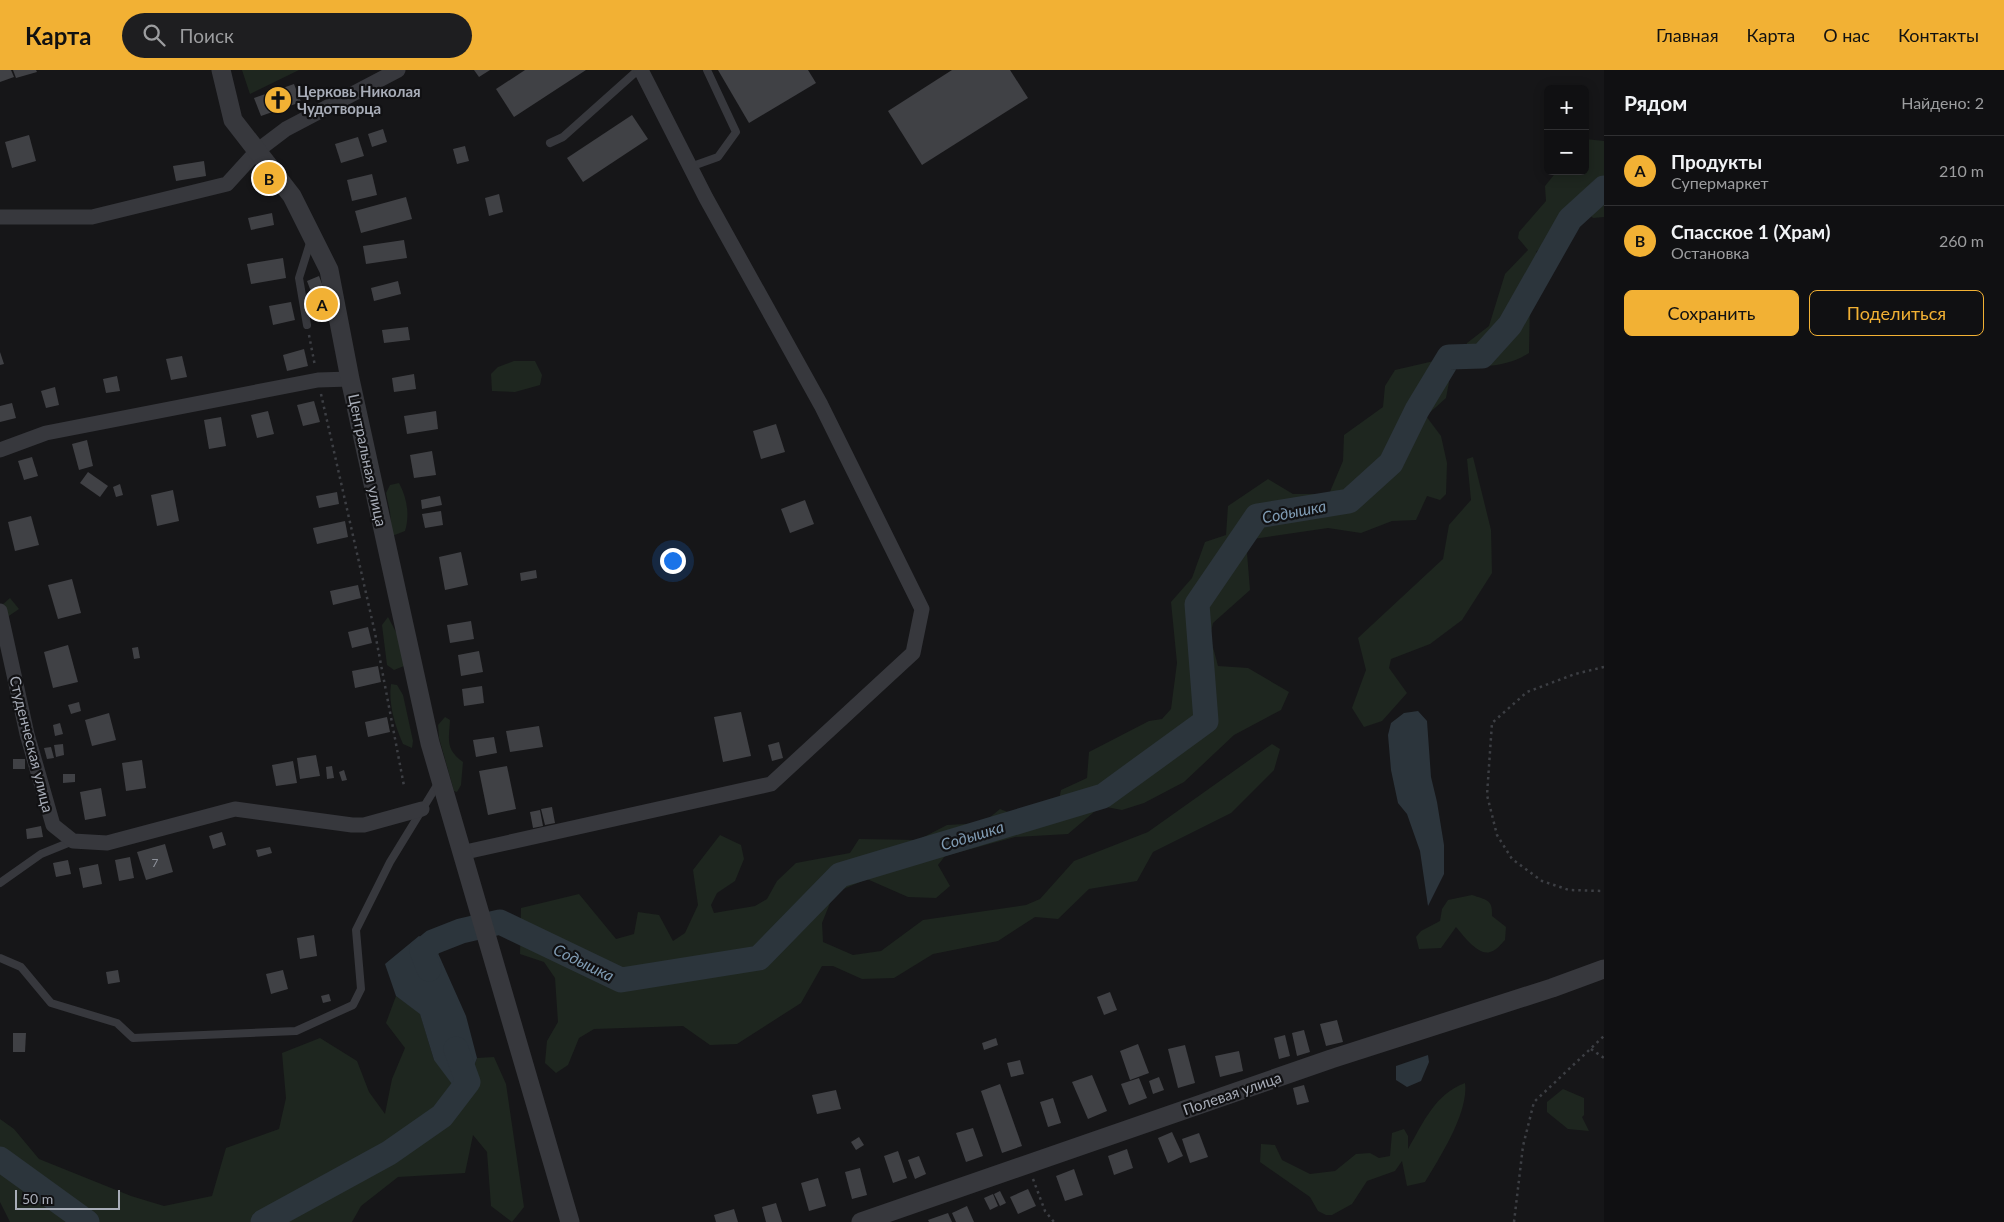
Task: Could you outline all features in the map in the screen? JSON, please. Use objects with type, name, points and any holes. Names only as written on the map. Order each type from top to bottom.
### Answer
[{"type":"street","name":"Центральная улица","points":[[221,70],[233,120],[292,196],[329,270],[350,379],[430,743],[570,1222]]},
{"type":"street","points":[[0,217],[92,217],[227,184],[257,152],[286,129],[398,70]]},
{"type":"street","points":[[461,853],[771,784],[913,653],[922,609],[821,405],[690,167],[640,70]]},
{"type":"street","points":[[0,450],[46,433],[318,380],[350,379]]},
{"type":"street","name":"Студенческая улица","points":[[0,611],[28,734],[53,825],[73,841]]},
{"type":"street","points":[[73,841],[107,843],[235,808],[352,825],[364,825],[422,810]]},
{"type":"street","name":"Полевая улица","points":[[861,1222],[1331,1058],[1552,988],[1604,969]]},
{"type":"lane","points":[[550,143],[563,137],[640,70]]},
{"type":"lane","points":[[690,167],[718,157],[736,132],[707,70]]},
{"type":"lane","points":[[307,325],[299,278],[312,236]]},
{"type":"lane","points":[[0,958],[21,967],[51,1003],[117,1023],[133,1038],[296,1031],[353,1005],[361,989],[356,930],[390,862],[440,780]]},
{"type":"lane","points":[[0,883],[41,854],[73,841]]},
{"type":"path","points":[[307,325],[375,633],[404,786]]},
{"type":"path","points":[[1604,667],[1574,674],[1527,692],[1492,723],[1487,795],[1497,835],[1512,859],[1542,881],[1569,890],[1604,891]]},
{"type":"path","points":[[1514,1222],[1523,1146],[1534,1102],[1604,1036]]},
{"type":"path","points":[[1590,1048],[1604,1058]]},
{"type":"path","points":[[1028,1164],[1045,1211],[1054,1222]]},
{"type":"shaded area","points":[[242,70],[299,70],[250,94]]},
{"type":"shaded area","points":[[1589,139],[1604,141],[1604,217],[1593,218],[1590,215],[1589,205],[1598,188],[1577,199],[1559,215],[1550,234],[1536,252],[1543,260],[1543,268],[1530,298],[1529,353],[1513,361],[1496,365],[1479,366],[1461,363],[1467,343],[1489,326],[1505,274],[1528,250],[1518,238],[1519,232],[1546,201],[1545,186],[1554,175],[1589,175]]},
{"type":"shaded area","points":[[514,361],[535,361],[542,375],[540,385],[515,392],[492,391],[491,374],[498,367]]},
{"type":"shaded area","points":[[1434,361],[1449,382],[1446,398],[1426,416],[1441,436],[1447,463],[1446,494],[1440,500],[1427,496],[1416,520],[1392,521],[1361,533],[1328,528],[1253,539],[1247,553],[1250,590],[1213,623],[1210,636],[1218,666],[1248,668],[1289,692],[1281,710],[1234,735],[1184,782],[1144,803],[1122,810],[1101,806],[1068,834],[1015,837],[945,856],[938,865],[950,886],[936,898],[908,897],[867,879],[834,893],[822,923],[823,942],[853,955],[881,951],[923,920],[1026,905],[1040,899],[1074,861],[1148,832],[1272,744],[1280,749],[1274,770],[1231,813],[1153,852],[1137,881],[1089,889],[1058,919],[1035,917],[998,941],[933,954],[894,978],[862,979],[833,966],[822,966],[801,1003],[737,1044],[710,1045],[683,1026],[594,1029],[579,1038],[568,1065],[556,1073],[545,1063],[547,1041],[558,1022],[555,978],[544,962],[520,954],[521,908],[579,894],[616,939],[634,934],[638,912],[659,915],[673,941],[685,933],[698,905],[693,870],[720,835],[741,845],[744,859],[735,881],[717,893],[711,905],[714,913],[755,906],[767,899],[777,881],[796,863],[850,853],[859,839],[918,840],[947,825],[983,823],[1000,809],[1039,824],[1058,805],[1061,790],[1087,778],[1089,752],[1149,721],[1162,719],[1171,709],[1177,663],[1171,602],[1192,578],[1205,542],[1226,535],[1228,506],[1268,479],[1293,494],[1329,494],[1343,461],[1344,435],[1383,407],[1385,386],[1395,370]]},
{"type":"shaded area","points":[[1473,457],[1491,530],[1492,573],[1462,620],[1430,644],[1391,659],[1389,668],[1407,693],[1382,721],[1364,727],[1352,708],[1366,670],[1358,638],[1443,559],[1449,525],[1471,500],[1467,459]]},
{"type":"shaded area","points":[[399,483],[407,507],[407,525],[405,531],[392,536],[386,493],[390,485]]},
{"type":"shaded area","points":[[10,598],[19,609],[0,622],[2,605]]},
{"type":"shaded area","points":[[388,617],[406,651],[404,666],[394,670],[387,665],[382,625]]},
{"type":"shaded area","points":[[391,684],[397,685],[403,695],[413,741],[412,748],[403,744],[397,730],[391,707]]},
{"type":"shaded area","points":[[1418,711],[1427,721],[1431,777],[1444,845],[1444,874],[1428,906],[1420,851],[1407,814],[1398,803],[1391,770],[1388,735],[1391,723],[1404,713]]},
{"type":"shaded area","points":[[445,717],[450,720],[449,744],[453,753],[463,762],[461,785],[457,792],[454,791],[439,738],[438,725]]},
{"type":"shaded area","points":[[1472,895],[1485,899],[1490,903],[1492,916],[1506,927],[1505,940],[1490,952],[1481,951],[1471,944],[1456,927],[1441,948],[1419,949],[1416,937],[1421,931],[1440,921],[1442,909],[1448,900]]},
{"type":"shaded area","points":[[419,936],[433,942],[466,1016],[477,1058],[468,1082],[452,1084],[434,1060],[420,1014],[396,996],[385,964]]},
{"type":"shaded area","points":[[396,996],[420,1013],[434,1060],[468,1082],[477,1058],[494,1057],[506,1084],[524,1207],[512,1222],[491,1206],[487,1152],[473,1135],[465,1173],[398,1177],[361,1206],[352,1222],[10,1222],[0,1202],[0,1119],[14,1129],[39,1159],[131,1196],[164,1206],[212,1196],[226,1148],[279,1129],[286,1098],[282,1053],[320,1038],[357,1061],[369,1092],[385,1114],[392,1079],[405,1048],[386,1023]]},
{"type":"shaded area","points":[[1428,1055],[1429,1062],[1421,1081],[1407,1087],[1396,1080],[1396,1066]]},
{"type":"shaded area","points":[[1465,1083],[1463,1107],[1458,1120],[1425,1182],[1407,1186],[1402,1161],[1395,1171],[1367,1181],[1352,1204],[1332,1215],[1326,1215],[1318,1211],[1310,1197],[1260,1162],[1261,1144],[1275,1145],[1282,1160],[1310,1174],[1335,1171],[1356,1154],[1370,1153],[1379,1158],[1390,1156],[1392,1133],[1404,1129],[1408,1136],[1408,1149],[1431,1110],[1446,1094]]},
{"type":"shaded area","points":[[1563,1089],[1584,1098],[1584,1115],[1582,1117],[1589,1131],[1568,1129],[1547,1112],[1547,1102]]},
{"type":"building","points":[[0,70],[11,70],[14,77],[0,82]]},
{"type":"building","points":[[13,70],[36,70],[37,72],[16,78]]},
{"type":"building","points":[[474,70],[490,70],[479,77]]},
{"type":"building","points":[[525,70],[586,70],[514,117],[496,89]]},
{"type":"building","points":[[718,70],[808,70],[816,83],[749,123]]},
{"type":"building","points":[[952,70],[1010,70],[1028,98],[922,165],[888,111]]},
{"type":"building","name":"Церковь Николая Чудотворца","points":[[294,84],[301,102],[261,116],[254,98]]},
{"type":"building","points":[[632,115],[648,139],[583,182],[567,158]]},
{"type":"building","points":[[383,129],[387,142],[372,147],[368,134]]},
{"type":"building","points":[[29,135],[36,161],[12,168],[5,142]]},
{"type":"building","points":[[358,137],[364,156],[341,163],[335,144]]},
{"type":"building","points":[[465,146],[469,161],[457,164],[453,149]]},
{"type":"building","points":[[204,161],[206,176],[176,181],[173,166]]},
{"type":"building","points":[[372,174],[377,195],[352,201],[347,180]]},
{"type":"building","points":[[499,194],[503,212],[489,216],[485,198]]},
{"type":"building","points":[[406,197],[412,219],[361,233],[355,211]]},
{"type":"building","points":[[272,213],[274,225],[251,230],[248,218]]},
{"type":"building","points":[[404,240],[407,258],[366,264],[363,246]]},
{"type":"building","points":[[283,258],[286,278],[251,284],[247,264]]},
{"type":"building","points":[[319,276],[332,310],[320,315],[317,306],[310,309],[306,299],[313,297],[307,281]]},
{"type":"building","points":[[398,281],[401,294],[374,301],[371,288]]},
{"type":"building","points":[[291,302],[295,320],[273,325],[269,306]]},
{"type":"building","points":[[408,327],[410,340],[384,343],[382,330]]},
{"type":"building","points":[[304,349],[308,366],[287,371],[283,355]]},
{"type":"building","points":[[0,352],[4,364],[0,365]]},
{"type":"building","points":[[182,356],[187,377],[171,380],[166,359]]},
{"type":"building","points":[[414,374],[416,389],[394,392],[392,378]]},
{"type":"building","points":[[117,376],[120,391],[106,393],[103,379]]},
{"type":"building","points":[[55,387],[59,405],[46,408],[41,391]]},
{"type":"building","points":[[314,401],[320,422],[303,426],[297,405]]},
{"type":"building","points":[[12,403],[16,418],[0,422],[0,406]]},
{"type":"building","points":[[268,411],[274,434],[257,438],[251,415]]},
{"type":"building","points":[[436,411],[438,429],[407,434],[404,416]]},
{"type":"building","points":[[221,417],[226,446],[209,449],[204,420]]},
{"type":"building","points":[[776,424],[785,452],[761,459],[753,431]]},
{"type":"building","points":[[87,440],[93,466],[79,470],[72,444]]},
{"type":"building","points":[[432,451],[436,475],[414,478],[410,455]]},
{"type":"building","points":[[32,457],[38,476],[24,480],[18,461]]},
{"type":"building","points":[[88,472],[108,486],[100,497],[80,483]]},
{"type":"building","points":[[120,484],[123,495],[116,497],[113,487]]},
{"type":"building","points":[[173,490],[179,521],[157,526],[151,495]]},
{"type":"building","points":[[337,492],[339,504],[319,508],[316,496]]},
{"type":"building","points":[[440,496],[442,505],[422,509],[421,500]]},
{"type":"building","points":[[805,500],[814,524],[790,533],[781,509]]},
{"type":"building","points":[[441,511],[443,525],[425,528],[422,514]]},
{"type":"building","points":[[31,516],[39,545],[15,551],[8,522]]},
{"type":"building","points":[[345,521],[348,537],[317,544],[313,528]]},
{"type":"building","points":[[461,552],[468,585],[445,590],[439,557]]},
{"type":"building","points":[[536,570],[537,578],[521,581],[520,573]]},
{"type":"building","points":[[72,579],[81,613],[58,619],[48,585]]},
{"type":"building","points":[[358,585],[361,598],[333,605],[330,591]]},
{"type":"building","points":[[471,621],[474,639],[450,643],[447,625]]},
{"type":"building","points":[[368,627],[372,643],[352,648],[348,632]]},
{"type":"building","points":[[68,645],[78,682],[53,688],[44,652]]},
{"type":"building","points":[[138,647],[140,658],[134,659],[132,648]]},
{"type":"building","points":[[479,651],[483,672],[461,676],[458,655]]},
{"type":"building","points":[[378,666],[381,682],[355,688],[352,671]]},
{"type":"building","points":[[482,686],[484,703],[464,706],[462,689]]},
{"type":"building","points":[[79,702],[81,711],[71,714],[68,705]]},
{"type":"building","points":[[741,712],[751,756],[723,762],[714,717]]},
{"type":"building","points":[[109,713],[116,740],[92,746],[85,720]]},
{"type":"building","points":[[387,717],[390,732],[368,737],[365,722]]},
{"type":"building","points":[[60,723],[63,734],[55,736],[53,725]]},
{"type":"building","points":[[539,726],[543,747],[510,752],[506,731]]},
{"type":"building","points":[[494,737],[497,753],[476,757],[473,740]]},
{"type":"building","points":[[779,742],[783,758],[772,761],[768,745]]},
{"type":"building","points":[[63,744],[64,755],[56,757],[54,745]]},
{"type":"building","points":[[51,747],[54,758],[47,759],[44,748]]},
{"type":"building","points":[[316,755],[320,776],[300,779],[297,758]]},
{"type":"building","points":[[13,759],[25,759],[25,769],[13,769]]},
{"type":"building","points":[[142,760],[146,788],[126,791],[122,763]]},
{"type":"building","points":[[293,761],[297,783],[276,786],[272,765]]},
{"type":"building","points":[[332,766],[334,778],[327,779],[326,767]]},
{"type":"building","points":[[507,766],[516,809],[488,815],[479,771]]},
{"type":"building","points":[[344,770],[347,780],[342,781],[339,772]]},
{"type":"building","points":[[63,774],[75,774],[75,782],[63,783]]},
{"type":"building","points":[[101,788],[106,816],[85,820],[80,792]]},
{"type":"building","points":[[552,807],[555,823],[545,825],[541,809]]},
{"type":"building","points":[[540,810],[543,826],[533,828],[530,812]]},
{"type":"building","points":[[41,826],[43,837],[27,839],[26,829]]},
{"type":"building","points":[[222,832],[226,845],[213,849],[209,836]]},
{"type":"building","points":[[165,844],[173,872],[146,880],[137,852]]},
{"type":"building","points":[[270,847],[272,853],[258,857],[256,850]]},
{"type":"building","points":[[130,857],[134,878],[119,881],[115,860]]},
{"type":"building","points":[[68,860],[71,874],[56,877],[53,863]]},
{"type":"building","points":[[98,864],[102,884],[83,888],[79,868]]},
{"type":"building","points":[[314,935],[317,956],[300,959],[297,938]]},
{"type":"building","points":[[118,970],[120,982],[108,984],[106,972]]},
{"type":"building","points":[[283,970],[288,989],[271,994],[266,974]]},
{"type":"building","points":[[1110,992],[1117,1010],[1104,1015],[1097,997]]},
{"type":"building","points":[[329,994],[331,1001],[323,1003],[321,996]]},
{"type":"building","points":[[1337,1020],[1343,1042],[1326,1046],[1320,1024]]},
{"type":"building","points":[[1304,1030],[1310,1052],[1297,1056],[1292,1033]]},
{"type":"building","points":[[13,1033],[26,1033],[25,1052],[13,1052]]},
{"type":"building","points":[[1285,1035],[1290,1056],[1279,1059],[1274,1038]]},
{"type":"building","points":[[996,1038],[998,1045],[984,1050],[982,1043]]},
{"type":"building","points":[[1138,1044],[1149,1073],[1130,1080],[1120,1051]]},
{"type":"building","points":[[1185,1045],[1195,1083],[1178,1088],[1168,1049]]},
{"type":"building","points":[[1239,1051],[1243,1071],[1220,1077],[1215,1056]]},
{"type":"building","points":[[1020,1060],[1024,1074],[1011,1077],[1007,1063]]},
{"type":"building","points":[[1092,1075],[1107,1111],[1088,1119],[1072,1082]]},
{"type":"building","points":[[1159,1077],[1164,1090],[1153,1094],[1149,1081]]},
{"type":"building","points":[[1139,1078],[1147,1098],[1129,1105],[1121,1084]]},
{"type":"building","points":[[1000,1084],[1022,1146],[1002,1153],[981,1091]]},
{"type":"building","points":[[1304,1085],[1309,1102],[1297,1105],[1293,1088]]},
{"type":"building","points":[[836,1090],[841,1109],[817,1114],[812,1095]]},
{"type":"building","points":[[1053,1098],[1061,1123],[1048,1127],[1040,1102]]},
{"type":"building","points":[[973,1128],[983,1156],[966,1162],[956,1133]]},
{"type":"building","points":[[1172,1132],[1183,1156],[1168,1163],[1158,1138]]},
{"type":"building","points":[[1199,1133],[1208,1157],[1190,1163],[1182,1139]]},
{"type":"building","points":[[859,1137],[864,1145],[856,1150],[851,1142]]},
{"type":"building","points":[[1127,1149],[1133,1168],[1114,1175],[1108,1156]]},
{"type":"building","points":[[898,1151],[907,1178],[893,1183],[884,1156]]},
{"type":"building","points":[[919,1156],[926,1174],[915,1179],[908,1160]]},
{"type":"building","points":[[860,1168],[867,1195],[852,1199],[845,1172]]},
{"type":"building","points":[[1074,1169],[1083,1195],[1065,1201],[1056,1176]]},
{"type":"building","points":[[818,1178],[826,1206],[809,1211],[801,1183]]},
{"type":"building","points":[[1028,1189],[1036,1206],[1018,1214],[1010,1197]]},
{"type":"building","points":[[1000,1191],[1006,1203],[1000,1206],[994,1194]]},
{"type":"building","points":[[993,1194],[998,1206],[990,1210],[984,1198]]},
{"type":"building","points":[[776,1203],[782,1222],[766,1222],[762,1207]]},
{"type":"building","points":[[967,1206],[974,1222],[956,1222],[952,1213]]},
{"type":"building","points":[[734,1209],[738,1222],[716,1222],[714,1215]]},
{"type":"building","points":[[948,1213],[952,1222],[929,1222],[928,1220]]},
{"type":"waterway","name":"Содышка","points":[[429,969],[422,951],[433,942],[461,931],[500,922],[621,980],[759,958],[840,875],[1103,796],[1206,721],[1197,604],[1257,516],[1349,501],[1391,463],[1417,410],[1449,357],[1482,356],[1510,325],[1570,219],[1604,188]]},
{"type":"waterway","name":"Содышка","points":[[263,1222],[389,1153],[442,1116],[468,1082],[456,1049]]},
{"type":"waterway","name":"Содышка","points":[[0,1159],[87,1222]]},
{"type":"place","name":"Церковь Николая Чудотворца","points":[[278,100]]},
{"type":"place","name":"Спасское 1 (Храм)","points":[[269,178]]},
{"type":"place","name":"Продукты","points":[[322,304]]}]
